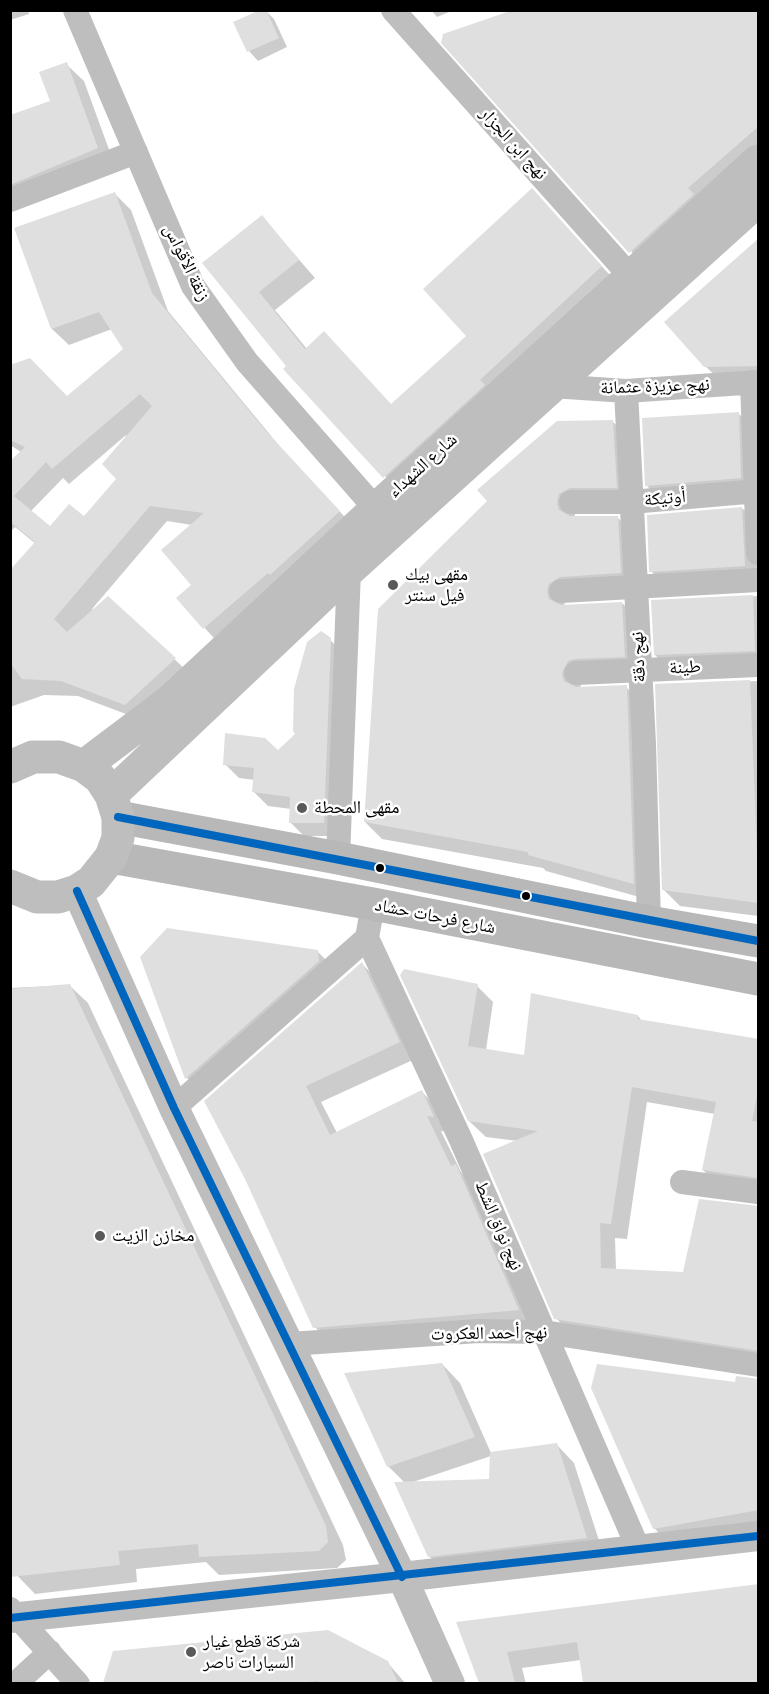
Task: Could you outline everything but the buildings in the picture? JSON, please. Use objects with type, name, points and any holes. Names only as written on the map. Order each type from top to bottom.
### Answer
[{"type":"main road","name":"شارع الشهداء","points":[[84,766],[169,702],[376,509],[759,161]]},
{"type":"main road","name":"شارع الشهداء","points":[[115,806],[349,570],[759,200]]},
{"type":"main road","points":[[13,891],[37,897],[58,897],[77,891],[103,871],[111,858],[118,838],[115,806],[100,778],[84,766],[59,757],[18,756]]},
{"type":"main road","name":"شارع فرحات حشاد","points":[[115,806],[338,858],[649,922],[759,941]]},
{"type":"main road","name":"شارع فرحات حشاد","points":[[111,858],[373,904],[759,979]]},
{"type":"street","name":"زنقة الأقواس","points":[[75,10],[183,264],[207,308],[247,363],[376,509]]},
{"type":"street","name":"نهج ابن الجزار","points":[[393,10],[632,278]]},
{"type":"street","points":[[10,200],[136,152]]},
{"type":"street","points":[[755,382],[759,554]]},
{"type":"street","name":"نهج عزيزة عثمانة","points":[[552,386],[626,391],[755,382]]},
{"type":"street","name":"نهج دقة","points":[[626,391],[646,787],[649,922]]},
{"type":"street","name":"أوتيكة","points":[[572,502],[632,501],[757,491]]},
{"type":"street","points":[[338,858],[349,570]]},
{"type":"street","points":[[561,591],[759,580]]},
{"type":"street","name":"طينة","points":[[576,673],[759,665]]},
{"type":"street","points":[[77,891],[174,1108],[402,1577],[450,1683]]},
{"type":"street","points":[[174,1108],[367,938],[373,904]]},
{"type":"street","name":"نهج نواق الشط","points":[[367,938],[461,1140],[638,1548]]},
{"type":"street","points":[[682,1182],[759,1192]]},
{"type":"street","name":"نهج أحمد العكروت","points":[[290,1344],[478,1331],[544,1332],[759,1365]]},
{"type":"street","points":[[13,1615],[402,1577],[638,1548],[759,1536]]},
{"type":"street","points":[[13,1615],[78,1683]]},
{"type":"street","points":[[15,1683],[50,1652]]},
{"type":"transit line","points":[[118,817],[758,941]]},
{"type":"transit line","points":[[77,891],[174,1108],[402,1577]]},
{"type":"transit line","points":[[10,1618],[758,1536]]},
{"type":"place","name":"مقهى بيك فيل سنتر","points":[[393,585]]},
{"type":"place","name":"مقهى المحطة","points":[[302,808]]},
{"type":"place","name":"مخازن الزيت","points":[[100,1236]]},
{"type":"place","name":"شركة قطع غيار السيارات ناصر","points":[[191,1652]]}]
